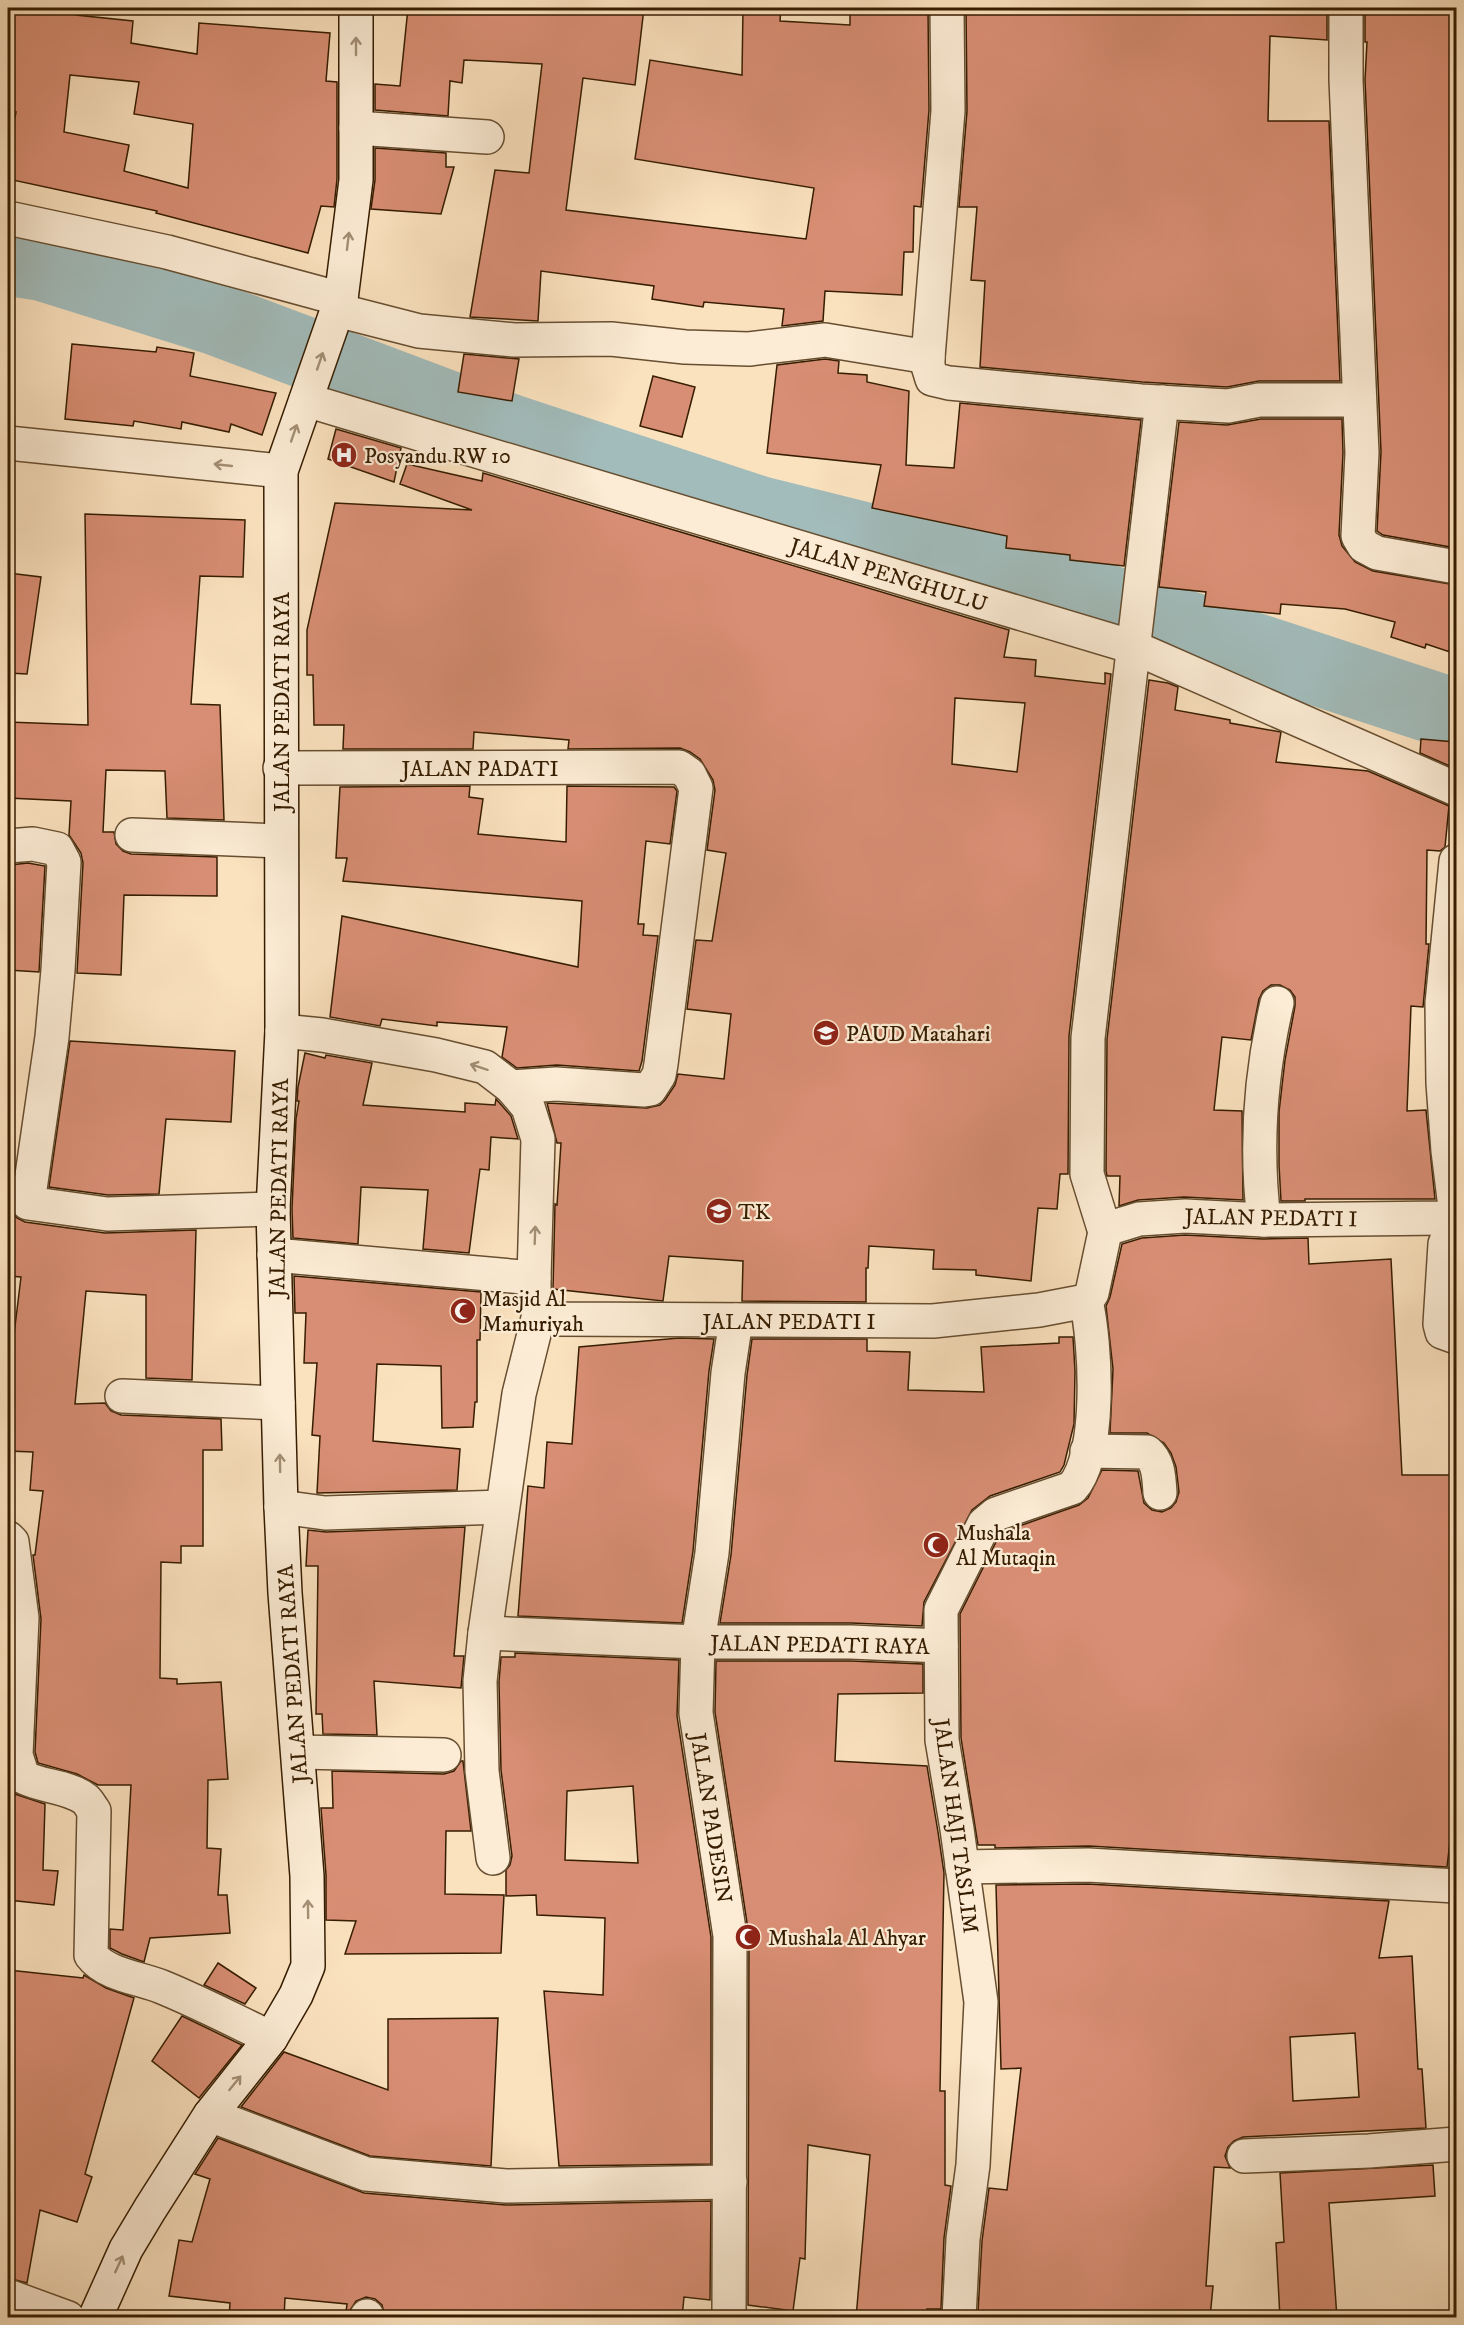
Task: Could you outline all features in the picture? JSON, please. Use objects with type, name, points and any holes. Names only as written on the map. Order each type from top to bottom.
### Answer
[{"type":"street","name":"JALAN PEDATI RAYA","points":[[95,2318],[126,2249],[210,2115],[271,2038],[296,1995],[308,1966],[308,1876],[285,1593],[281,1507],[273,1209],[282,1031],[281,471],[337,311],[356,180],[356,8]]},
{"type":"street","points":[[946,8],[948,111],[928,357],[929,373],[932,379],[939,382],[1228,406],[1259,400],[1359,400]]},
{"type":"street","points":[[1346,8],[1346,80],[1359,334],[1362,453],[1358,536],[1364,546],[1377,553],[1456,567]]},
{"type":"street","points":[[356,128],[487,137]]},
{"type":"street","points":[[8,218],[166,252],[337,311],[419,332],[514,340],[611,339],[685,347],[749,349],[825,340],[928,357]]},
{"type":"street","name":"JALAN PENGHULU","points":[[307,398],[1134,636],[1456,789]]},
{"type":"street","points":[[1086,1301],[1092,1293],[1105,1232],[1087,1174],[1088,1038],[1162,402]]},
{"type":"street","points":[[8,443],[281,471]]},
{"type":"street","name":"JALAN PADATI","points":[[280,768],[680,767],[689,774],[696,788],[661,1064],[655,1083],[650,1089],[644,1090],[556,1084],[511,1087]]},
{"type":"street","points":[[132,835],[281,841]]},
{"type":"street","points":[[8,846],[33,844],[57,849],[64,862],[53,1027],[18,1202],[107,1214],[273,1209]]},
{"type":"street","points":[[1456,861],[1442,1003],[1443,1083],[1456,1215],[1445,1244],[1440,1324],[1442,1332],[1456,1336]]},
{"type":"street","points":[[1264,1221],[1258,1175],[1259,1130],[1264,1073],[1277,1003]]},
{"type":"street","points":[[282,1031],[322,1035],[436,1055],[485,1067],[511,1087],[528,1107],[538,1139],[534,1299],[539,1314],[519,1394],[480,1681],[482,1771],[493,1858]]},
{"type":"street","name":"JALAN PEDATI I","points":[[1105,1232],[1113,1227],[1139,1219],[1185,1216],[1264,1221],[1443,1218],[1456,1215]]},
{"type":"street","points":[[274,1255],[534,1278]]},
{"type":"street","name":"JALAN PEDATI I","points":[[539,1314],[554,1319],[933,1321],[1039,1310],[1086,1301]]},
{"type":"street","name":"JALAN HAJI TASLIM","points":[[959,2318],[963,2239],[973,2165],[981,2002],[942,1740],[941,1610],[984,1524],[996,1514],[1072,1488],[1081,1479],[1095,1409],[1092,1329],[1086,1301]]},
{"type":"street","name":"JALAN PADESIN","points":[[729,2318],[730,1936],[696,1713],[698,1642],[712,1552],[728,1373],[736,1320]]},
{"type":"street","points":[[122,1396],[278,1403]]},
{"type":"street","points":[[1087,1451],[1147,1452],[1152,1456],[1158,1472],[1160,1492]]},
{"type":"street","points":[[281,1507],[325,1513],[502,1507]]},
{"type":"street","points":[[8,1538],[12,1542],[22,1618],[17,1761],[23,1777],[85,1799],[94,1811],[92,1955],[97,1963],[161,1987],[271,2038]]},
{"type":"street","name":"JALAN PEDATI RAYA","points":[[485,1633],[698,1642],[851,1642],[941,1646]]},
{"type":"street","points":[[297,1752],[444,1755]]},
{"type":"street","points":[[962,1867],[1088,1865],[1456,1886]]},
{"type":"street","points":[[210,2115],[366,2174],[506,2186],[730,2182]]},
{"type":"street","points":[[1244,2156],[1369,2151],[1456,2144]]},
{"type":"street","points":[[8,2296],[68,2318]]},
{"type":"building","points":[[13,8],[77,8],[76,15],[133,21],[131,43],[197,54],[199,23],[330,33],[326,81],[337,82],[337,179],[334,207],[321,206],[308,253],[156,213],[157,211],[8,179],[8,154],[16,112],[8,111],[8,64]],"holes":[[[70,75],[139,82],[134,114],[193,124],[188,188],[124,171],[129,145],[64,132]]]},
{"type":"building","points":[[408,8],[644,8],[635,85],[583,78],[566,210],[806,239],[814,188],[635,159],[650,60],[742,75],[743,8],[781,8],[780,21],[850,25],[850,8],[928,8],[929,110],[921,207],[914,206],[913,252],[904,252],[902,295],[825,291],[823,321],[782,326],[784,309],[704,302],[703,307],[652,299],[654,286],[541,271],[538,321],[470,317],[495,170],[529,173],[542,64],[464,60],[462,83],[450,81],[448,116],[375,110],[375,84],[400,86]]},
{"type":"building","points":[[966,8],[1057,8],[1147,14],[1148,8],[1327,8],[1327,40],[1270,36],[1268,121],[1329,121],[1340,381],[1259,381],[1227,387],[1142,382],[980,367],[985,281],[971,280],[977,207],[959,207],[967,111]]},
{"type":"building","points":[[1365,8],[1456,8],[1456,548],[1383,535],[1377,531],[1381,452],[1365,80],[1367,42],[1365,42]]},
{"type":"building","points":[[375,148],[446,153],[446,167],[454,167],[441,214],[371,209],[375,180]]},
{"type":"building","points":[[72,344],[156,352],[157,347],[194,353],[190,376],[276,393],[262,435],[231,424],[229,432],[182,422],[181,429],[134,421],[133,426],[65,419]]},
{"type":"building","points":[[464,354],[519,359],[512,401],[458,392]]},
{"type":"building","points":[[825,359],[839,361],[838,373],[867,375],[867,382],[909,391],[906,465],[954,468],[960,403],[1141,420],[1124,566],[1070,560],[1070,555],[1006,548],[1007,536],[872,508],[881,465],[767,453],[777,365]]},
{"type":"building","points":[[653,376],[695,387],[682,437],[640,426]]},
{"type":"building","points":[[1261,419],[1342,419],[1343,453],[1339,535],[1342,546],[1355,562],[1373,571],[1456,585],[1456,654],[1426,644],[1425,648],[1391,637],[1395,622],[1345,609],[1281,604],[1280,614],[1204,606],[1206,592],[1159,587],[1179,422],[1227,425]]},
{"type":"building","points":[[336,429],[401,448],[394,482],[328,459]]},
{"type":"building","points":[[407,464],[482,481],[483,473],[1009,630],[1004,657],[1036,660],[1035,676],[1105,684],[1105,673],[1111,674],[1069,1036],[1068,1174],[1060,1174],[1057,1209],[1038,1208],[1031,1281],[976,1275],[976,1270],[933,1269],[934,1250],[869,1246],[868,1268],[866,1268],[866,1302],[742,1301],[743,1261],[669,1256],[663,1301],[553,1289],[555,1204],[557,1205],[561,1143],[557,1143],[547,1103],[647,1108],[660,1105],[665,1100],[675,1085],[678,1074],[724,1079],[731,1014],[687,1009],[696,940],[712,941],[726,853],[707,850],[715,790],[713,780],[700,759],[680,748],[568,749],[569,740],[474,732],[473,749],[343,749],[344,725],[314,725],[313,675],[307,675],[307,630],[335,503],[472,510],[400,484]],"holes":[[[955,698],[1025,703],[1017,772],[952,764]]]},
{"type":"building","points":[[85,514],[245,520],[243,577],[200,576],[191,704],[220,705],[224,820],[167,818],[165,771],[106,770],[103,832],[114,832],[116,844],[123,851],[131,854],[217,857],[217,896],[124,895],[121,975],[77,973],[83,863],[81,853],[69,835],[71,801],[8,798],[8,722],[88,725]]},
{"type":"building","points":[[8,573],[41,577],[27,674],[8,673]]},
{"type":"building","points":[[1149,680],[1178,687],[1175,710],[1281,732],[1276,762],[1368,771],[1449,806],[1445,847],[1440,851],[1427,850],[1426,944],[1429,944],[1423,1007],[1411,1006],[1407,1111],[1426,1110],[1435,1199],[1281,1201],[1279,1112],[1295,997],[1290,990],[1280,985],[1271,985],[1263,991],[1259,999],[1251,1040],[1222,1037],[1214,1110],[1242,1111],[1243,1200],[1184,1197],[1138,1200],[1119,1206],[1120,1176],[1107,1176],[1106,1171],[1107,1039]]},
{"type":"building","points":[[1421,739],[1455,742],[1452,767],[1420,753]]},
{"type":"building","points":[[470,786],[469,797],[483,799],[478,834],[566,842],[567,786],[674,787],[677,791],[670,844],[646,841],[638,924],[644,924],[643,935],[658,936],[639,1071],[557,1065],[517,1068],[502,1057],[507,1027],[437,1022],[437,1026],[382,1019],[380,1026],[330,1017],[342,916],[578,967],[582,901],[343,881],[347,858],[336,858],[340,787]]},
{"type":"building","points":[[28,863],[45,866],[39,972],[8,970],[10,865]]},
{"type":"building","points":[[70,1041],[235,1051],[231,1122],[166,1119],[159,1194],[108,1195],[49,1187]]},
{"type":"building","points":[[305,1053],[325,1058],[326,1055],[372,1063],[363,1105],[465,1112],[465,1103],[495,1105],[496,1099],[511,1116],[518,1139],[491,1137],[489,1170],[480,1169],[469,1253],[423,1249],[428,1190],[361,1187],[358,1244],[293,1238],[292,1209],[296,1119],[299,1101],[297,1101]]},
{"type":"building","points":[[8,1209],[25,1222],[105,1233],[196,1230],[192,1380],[146,1378],[146,1295],[86,1291],[75,1404],[105,1403],[111,1411],[121,1415],[221,1419],[222,1450],[203,1450],[203,1546],[181,1546],[181,1563],[161,1562],[160,1678],[177,1679],[177,1684],[221,1682],[228,1779],[208,1780],[207,1848],[221,1849],[218,1895],[227,1895],[230,1933],[150,1938],[144,1962],[110,1948],[110,1929],[123,1930],[131,1785],[98,1785],[77,1774],[38,1763],[35,1752],[41,1619],[33,1555],[35,1555],[43,1491],[30,1490],[33,1452],[8,1451],[8,1351],[12,1351],[21,1277],[8,1276]]},
{"type":"building","points":[[1185,1235],[1263,1239],[1308,1238],[1309,1264],[1391,1259],[1402,1475],[1456,1475],[1456,1656],[1450,1733],[1456,1734],[1456,1789],[1447,1867],[1089,1846],[995,1848],[995,1845],[978,1845],[961,1738],[960,1614],[999,1536],[1005,1531],[1079,1505],[1088,1498],[1102,1470],[1138,1471],[1144,1503],[1152,1510],[1162,1512],[1171,1508],[1176,1502],[1179,1492],[1176,1467],[1164,1443],[1147,1433],[1110,1433],[1113,1369],[1106,1306],[1122,1244],[1142,1238]]},
{"type":"building","points":[[294,1276],[481,1292],[480,1340],[477,1340],[477,1402],[475,1402],[473,1427],[442,1428],[441,1366],[377,1364],[373,1441],[460,1449],[457,1490],[317,1493],[320,1436],[312,1435],[317,1363],[304,1363],[306,1313],[295,1313]]},
{"type":"building","points":[[1059,1337],[1073,1337],[1075,1371],[1074,1424],[1064,1465],[1060,1472],[990,1496],[972,1510],[924,1602],[922,1626],[851,1623],[720,1623],[731,1555],[752,1339],[867,1339],[867,1351],[910,1352],[908,1390],[984,1392],[981,1347],[1059,1343]]},
{"type":"building","points":[[679,1338],[714,1339],[709,1371],[693,1551],[682,1623],[518,1616],[528,1486],[544,1488],[547,1442],[572,1444],[579,1347]]},
{"type":"building","points":[[465,1527],[454,1656],[464,1656],[461,1688],[374,1681],[377,1735],[323,1734],[322,1714],[316,1714],[318,1566],[306,1566],[308,1530],[326,1532]]},
{"type":"building","points":[[515,1653],[679,1660],[677,1716],[711,1937],[711,2164],[559,2166],[544,1991],[603,1995],[605,1918],[537,1915],[536,1895],[506,1896],[506,1870],[512,1856],[501,1770],[499,1682],[501,1657],[515,1657]],"holes":[[[633,1786],[638,1863],[565,1860],[567,1791]]]},
{"type":"building","points":[[716,1661],[851,1661],[923,1664],[923,1693],[838,1694],[835,1761],[927,1766],[938,1832],[944,1873],[940,2091],[945,2091],[945,2185],[951,2186],[944,2238],[941,2309],[927,2309],[927,2318],[856,2318],[870,2155],[808,2145],[805,2259],[800,2258],[793,2311],[748,2305],[749,1936],[715,1712]]},
{"type":"building","points":[[463,1761],[471,1831],[446,1831],[445,1894],[504,1895],[501,1953],[345,1954],[356,1921],[326,1920],[326,1875],[321,1808],[333,1808],[332,1771],[444,1774],[454,1771]]},
{"type":"building","points":[[8,1787],[15,1794],[45,1804],[43,1870],[58,1871],[54,1905],[8,1900]]},
{"type":"building","points":[[1088,1884],[1389,1901],[1379,1958],[1412,1956],[1418,2069],[1422,2069],[1426,2128],[1243,2137],[1234,2141],[1228,2147],[1225,2156],[1230,2168],[1214,2167],[1206,2286],[1213,2286],[1210,2318],[1078,2318],[978,2312],[982,2241],[989,2188],[1007,2190],[1021,2068],[1001,2069],[996,1885]],"holes":[[[1355,2033],[1359,2097],[1293,2101],[1290,2037]]]},
{"type":"building","points":[[218,1963],[256,1988],[245,2004],[204,1985]]},
{"type":"building","points":[[8,1970],[83,1978],[84,1975],[106,1988],[134,1998],[85,2174],[92,2177],[77,2222],[40,2210],[27,2283],[8,2278]]},
{"type":"building","points":[[182,2016],[242,2045],[199,2098],[152,2061]]},
{"type":"building","points":[[498,2018],[491,2166],[370,2156],[241,2107],[284,2052],[388,2090],[388,2019]]},
{"type":"building","points":[[218,2138],[364,2193],[506,2205],[711,2201],[710,2300],[684,2297],[682,2318],[385,2318],[382,2305],[375,2299],[366,2297],[356,2301],[349,2312],[346,2312],[347,2304],[285,2298],[284,2318],[229,2318],[230,2303],[169,2296],[179,2240],[192,2242],[210,2179],[195,2174]]},
{"type":"building","points":[[1433,2165],[1435,2196],[1329,2203],[1337,2318],[1280,2318],[1276,2243],[1284,2242],[1280,2173]]},
{"type":"waterway","points":[[8,260],[42,265],[218,320],[510,430],[759,512],[1081,592],[1456,715]]},
{"type":"place","name":"Posyandu RW 10","points":[[344,455]]},
{"type":"place","name":"PAUD Matahari","points":[[826,1033]]},
{"type":"place","name":"TK","points":[[719,1211]]},
{"type":"place","name":"Masjid Al Mamuriyah","points":[[463,1311]]},
{"type":"place","name":"Mushala Al Mutaqin","points":[[936,1545]]},
{"type":"place","name":"Mushala Al Ahyar","points":[[748,1937]]}]
